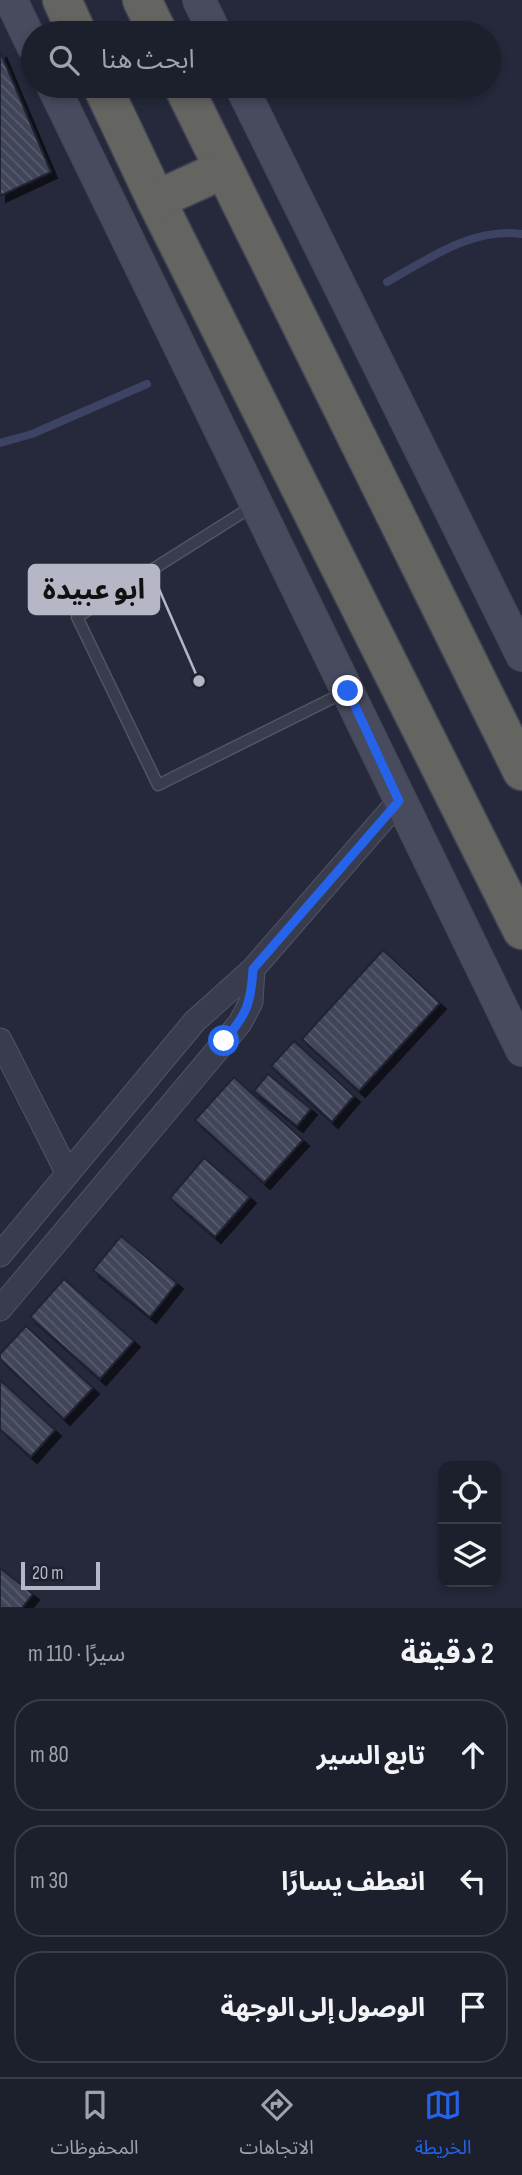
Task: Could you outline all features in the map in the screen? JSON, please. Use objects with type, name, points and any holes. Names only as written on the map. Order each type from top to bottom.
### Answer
[{"type":"highway","points":[[62,0],[72,21]]},
{"type":"highway","points":[[142,0],[152,21]]},
{"type":"highway","points":[[108,98],[156,200],[522,930]]},
{"type":"highway","points":[[189,98],[522,771]]},
{"type":"highway","points":[[156,200],[222,170]]},
{"type":"main road","points":[[11,0],[21,21]]},
{"type":"main road","points":[[199,0],[209,21]]},
{"type":"main road","points":[[59,98],[522,1050]]},
{"type":"main road","points":[[247,98],[522,655]]},
{"type":"street","points":[[0,1255],[195,1021],[253,969],[399,801]]},
{"type":"street","points":[[0,1309],[240,1023],[251,1002],[253,969]]},
{"type":"street","points":[[0,1040],[67,1172]]},
{"type":"lane","points":[[256,505],[77,617],[158,785],[348,691]]},
{"type":"building","points":[[0,51],[51,172],[0,196]]},
{"type":"building","points":[[383,950],[440,1003],[359,1091],[302,1039]]},
{"type":"building","points":[[294,1041],[354,1096],[332,1122],[271,1066]]},
{"type":"building","points":[[268,1074],[311,1109],[297,1126],[254,1091]]},
{"type":"building","points":[[234,1077],[303,1140],[264,1183],[195,1120]]},
{"type":"building","points":[[204,1158],[250,1197],[215,1237],[170,1198]]},
{"type":"building","points":[[121,1236],[177,1283],[150,1317],[93,1270]]},
{"type":"building","points":[[64,1279],[134,1341],[100,1379],[30,1317]]},
{"type":"building","points":[[26,1326],[93,1388],[64,1419],[0,1359],[0,1354]]},
{"type":"building","points":[[0,1380],[55,1430],[31,1457],[0,1429]]},
{"type":"building","points":[[0,1568],[33,1594],[22,1608],[0,1608]]},
{"type":"waterway","points":[[387,282],[435,255],[469,240],[486,235],[522,234]]},
{"type":"waterway","points":[[0,443],[32,434],[147,384]]},
{"type":"place","name":"ابو عبيدة","points":[[199,681]]},
{"type":"route","points":[[224,1041],[240,1023],[251,1002],[253,969],[399,801],[348,691]]}]
